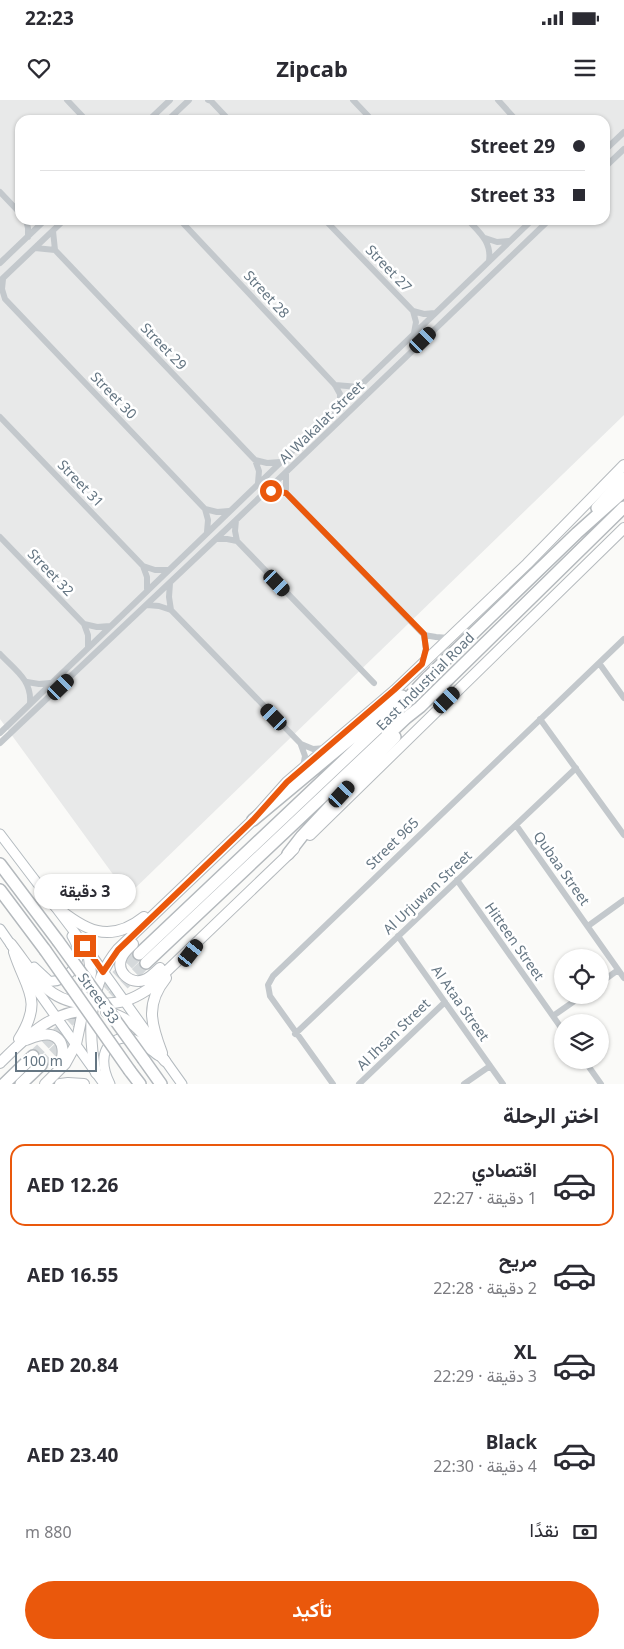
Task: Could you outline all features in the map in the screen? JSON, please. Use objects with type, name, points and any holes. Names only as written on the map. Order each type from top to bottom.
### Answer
[{"type":"highway","points":[[577,533],[624,478]]},
{"type":"highway","name":"East Industrial Road","points":[[139,954],[394,712],[577,533],[624,491]]},
{"type":"highway","name":"East Industrial Road","points":[[146,963],[406,718],[420,707],[624,507]]},
{"type":"highway","points":[[588,544],[624,517]]},
{"type":"highway","points":[[253,820],[372,719],[426,679]]},
{"type":"highway","points":[[288,854],[302,836],[410,722],[420,707]]},
{"type":"highway","name":"Street 33","points":[[0,864],[161,1084]]},
{"type":"highway","name":"Street 33","points":[[0,890],[140,1084]]},
{"type":"highway","points":[[4,1084],[37,1061],[21,1084]]},
{"type":"main road","name":"East Industrial Road","points":[[181,889],[253,820],[277,792],[327,747],[391,694],[527,564],[624,465]]},
{"type":"main road","points":[[0,1062],[41,1025],[56,1016],[89,1007],[126,1002],[147,990],[288,854],[312,834],[624,528]]},
{"type":"main road","points":[[181,889],[122,957],[120,966],[124,974],[134,981],[146,979],[212,926]]},
{"type":"main road","points":[[54,905],[85,927],[99,932],[113,932],[133,925],[181,889]]},
{"type":"main road","points":[[45,1084],[65,1064],[76,1044],[103,972],[118,950],[181,889]]},
{"type":"main road","points":[[165,1061],[154,1032],[152,1019],[151,1010],[156,991],[191,953],[212,926]]},
{"type":"main road","points":[[11,944],[49,992],[68,1002],[119,1015],[134,1024],[165,1061]]},
{"type":"main road","points":[[11,944],[30,991],[32,1009],[28,1025],[12,1050]]},
{"type":"main road","points":[[85,946],[91,973],[89,1007],[91,1044],[96,1073]]},
{"type":"main road","points":[[20,1043],[45,1035],[56,1037],[60,1041],[63,1052],[62,1060],[39,1084]]},
{"type":"main road","points":[[60,1084],[84,1084]]},
{"type":"street","points":[[67,100],[81,115]]},
{"type":"street","points":[[154,115],[170,100]]},
{"type":"street","points":[[173,115],[189,100]]},
{"type":"street","points":[[210,100],[224,115]]},
{"type":"street","points":[[353,100],[367,115]]},
{"type":"street","points":[[498,100],[512,115]]},
{"type":"street","points":[[610,145],[624,132]]},
{"type":"street","points":[[610,162],[624,149]]},
{"type":"street","points":[[0,192],[15,208]]},
{"type":"street","points":[[28,225],[28,237]]},
{"type":"street","points":[[0,264],[41,225]]},
{"type":"street","points":[[1,280],[59,225]]},
{"type":"street","name":"Street 28","points":[[185,225],[335,385],[340,394],[340,404]]},
{"type":"street","name":"Street 27","points":[[330,225],[413,311],[416,322],[414,333]]},
{"type":"street","points":[[473,225],[484,237],[490,249],[489,261]]},
{"type":"street","name":"Al Wakalat Street","points":[[0,732],[527,225]]},
{"type":"street","name":"Al Wakalat Street","points":[[0,743],[266,492],[544,225]]},
{"type":"street","points":[[35,248],[55,250],[53,231]]},
{"type":"street","points":[[484,237],[497,242],[510,241]]},
{"type":"street","name":"Street 29","points":[[55,250],[255,460]]},
{"type":"street","name":"Street 30","points":[[1,280],[2,298],[205,509]]},
{"type":"street","name":"Street 27","points":[[413,311],[424,314],[435,313]]},
{"type":"street","points":[[335,385],[359,387]]},
{"type":"street","name":"Street 31","points":[[0,417],[143,566]]},
{"type":"street","points":[[255,460],[267,463],[280,462]]},
{"type":"street","points":[[255,460],[259,471],[258,483]]},
{"type":"street","points":[[286,472],[286,493]]},
{"type":"street","points":[[266,492],[286,493],[424,634],[436,638],[449,638]]},
{"type":"street","points":[[208,532],[208,520],[205,509],[217,512],[229,511]]},
{"type":"street","points":[[236,520],[235,531],[237,541],[374,683]]},
{"type":"street","name":"Street 32","points":[[0,537],[84,624]]},
{"type":"street","points":[[216,539],[237,541]]},
{"type":"street","points":[[143,566],[155,570],[168,570]]},
{"type":"street","points":[[143,566],[148,577],[147,590]]},
{"type":"street","points":[[170,583],[169,597],[171,610]]},
{"type":"street","points":[[147,605],[171,610],[301,744],[313,749],[327,747]]},
{"type":"street","points":[[84,624],[97,627],[110,626]]},
{"type":"street","points":[[84,624],[88,635],[88,647]]},
{"type":"street","points":[[422,664],[426,649],[424,634]]},
{"type":"street","name":"Street 965","points":[[333,1084],[295,1034],[270,996],[268,984],[273,976],[624,639]]},
{"type":"street","points":[[0,654],[27,682],[30,704]]},
{"type":"street","points":[[600,663],[624,698]]},
{"type":"street","points":[[27,682],[51,683]]},
{"type":"street","points":[[540,719],[624,835]]},
{"type":"street","points":[[301,744],[305,756],[303,768]]},
{"type":"street","name":"Al Urjuwan Street","points":[[295,1034],[576,768]]},
{"type":"street","name":"Qubaa Street","points":[[516,825],[624,978]]},
{"type":"street","name":"Street 33","points":[[0,834],[126,1002],[149,1034],[165,1061]]},
{"type":"street","name":"Hitteen Street","points":[[457,880],[553,1016]]},
{"type":"street","name":"Qubaa Street","points":[[588,926],[624,900]]},
{"type":"street","points":[[11,944],[46,980],[52,982],[66,977],[76,965],[78,958],[76,944],[66,922]]},
{"type":"street","points":[[0,929],[11,944],[29,977],[104,1084]]},
{"type":"street","name":"Al Ataa Street","points":[[398,936],[503,1084]]},
{"type":"street","points":[[609,976],[618,970]]},
{"type":"street","name":"Al Ihsan Street","points":[[359,1084],[445,1002]]},
{"type":"street","points":[[553,1016],[570,1004]]},
{"type":"street","points":[[110,1084],[103,1061],[105,1053],[108,1047],[118,1039],[131,1038],[165,1061],[182,1084]]},
{"type":"street","points":[[464,1084],[490,1066]]},
{"type":"street","points":[[590,1069],[601,1084]]},
{"type":"shaded area","points":[[0,100],[624,100],[624,415],[128,895],[0,719]]},
{"type":"tunnel","points":[[33,1056],[139,954]]},
{"type":"tunnel","points":[[41,1065],[146,963]]},
{"type":"route","points":[[85,946],[103,972],[118,950],[253,820],[277,792],[422,664],[426,649],[424,634],[286,493],[271,491]]}]
